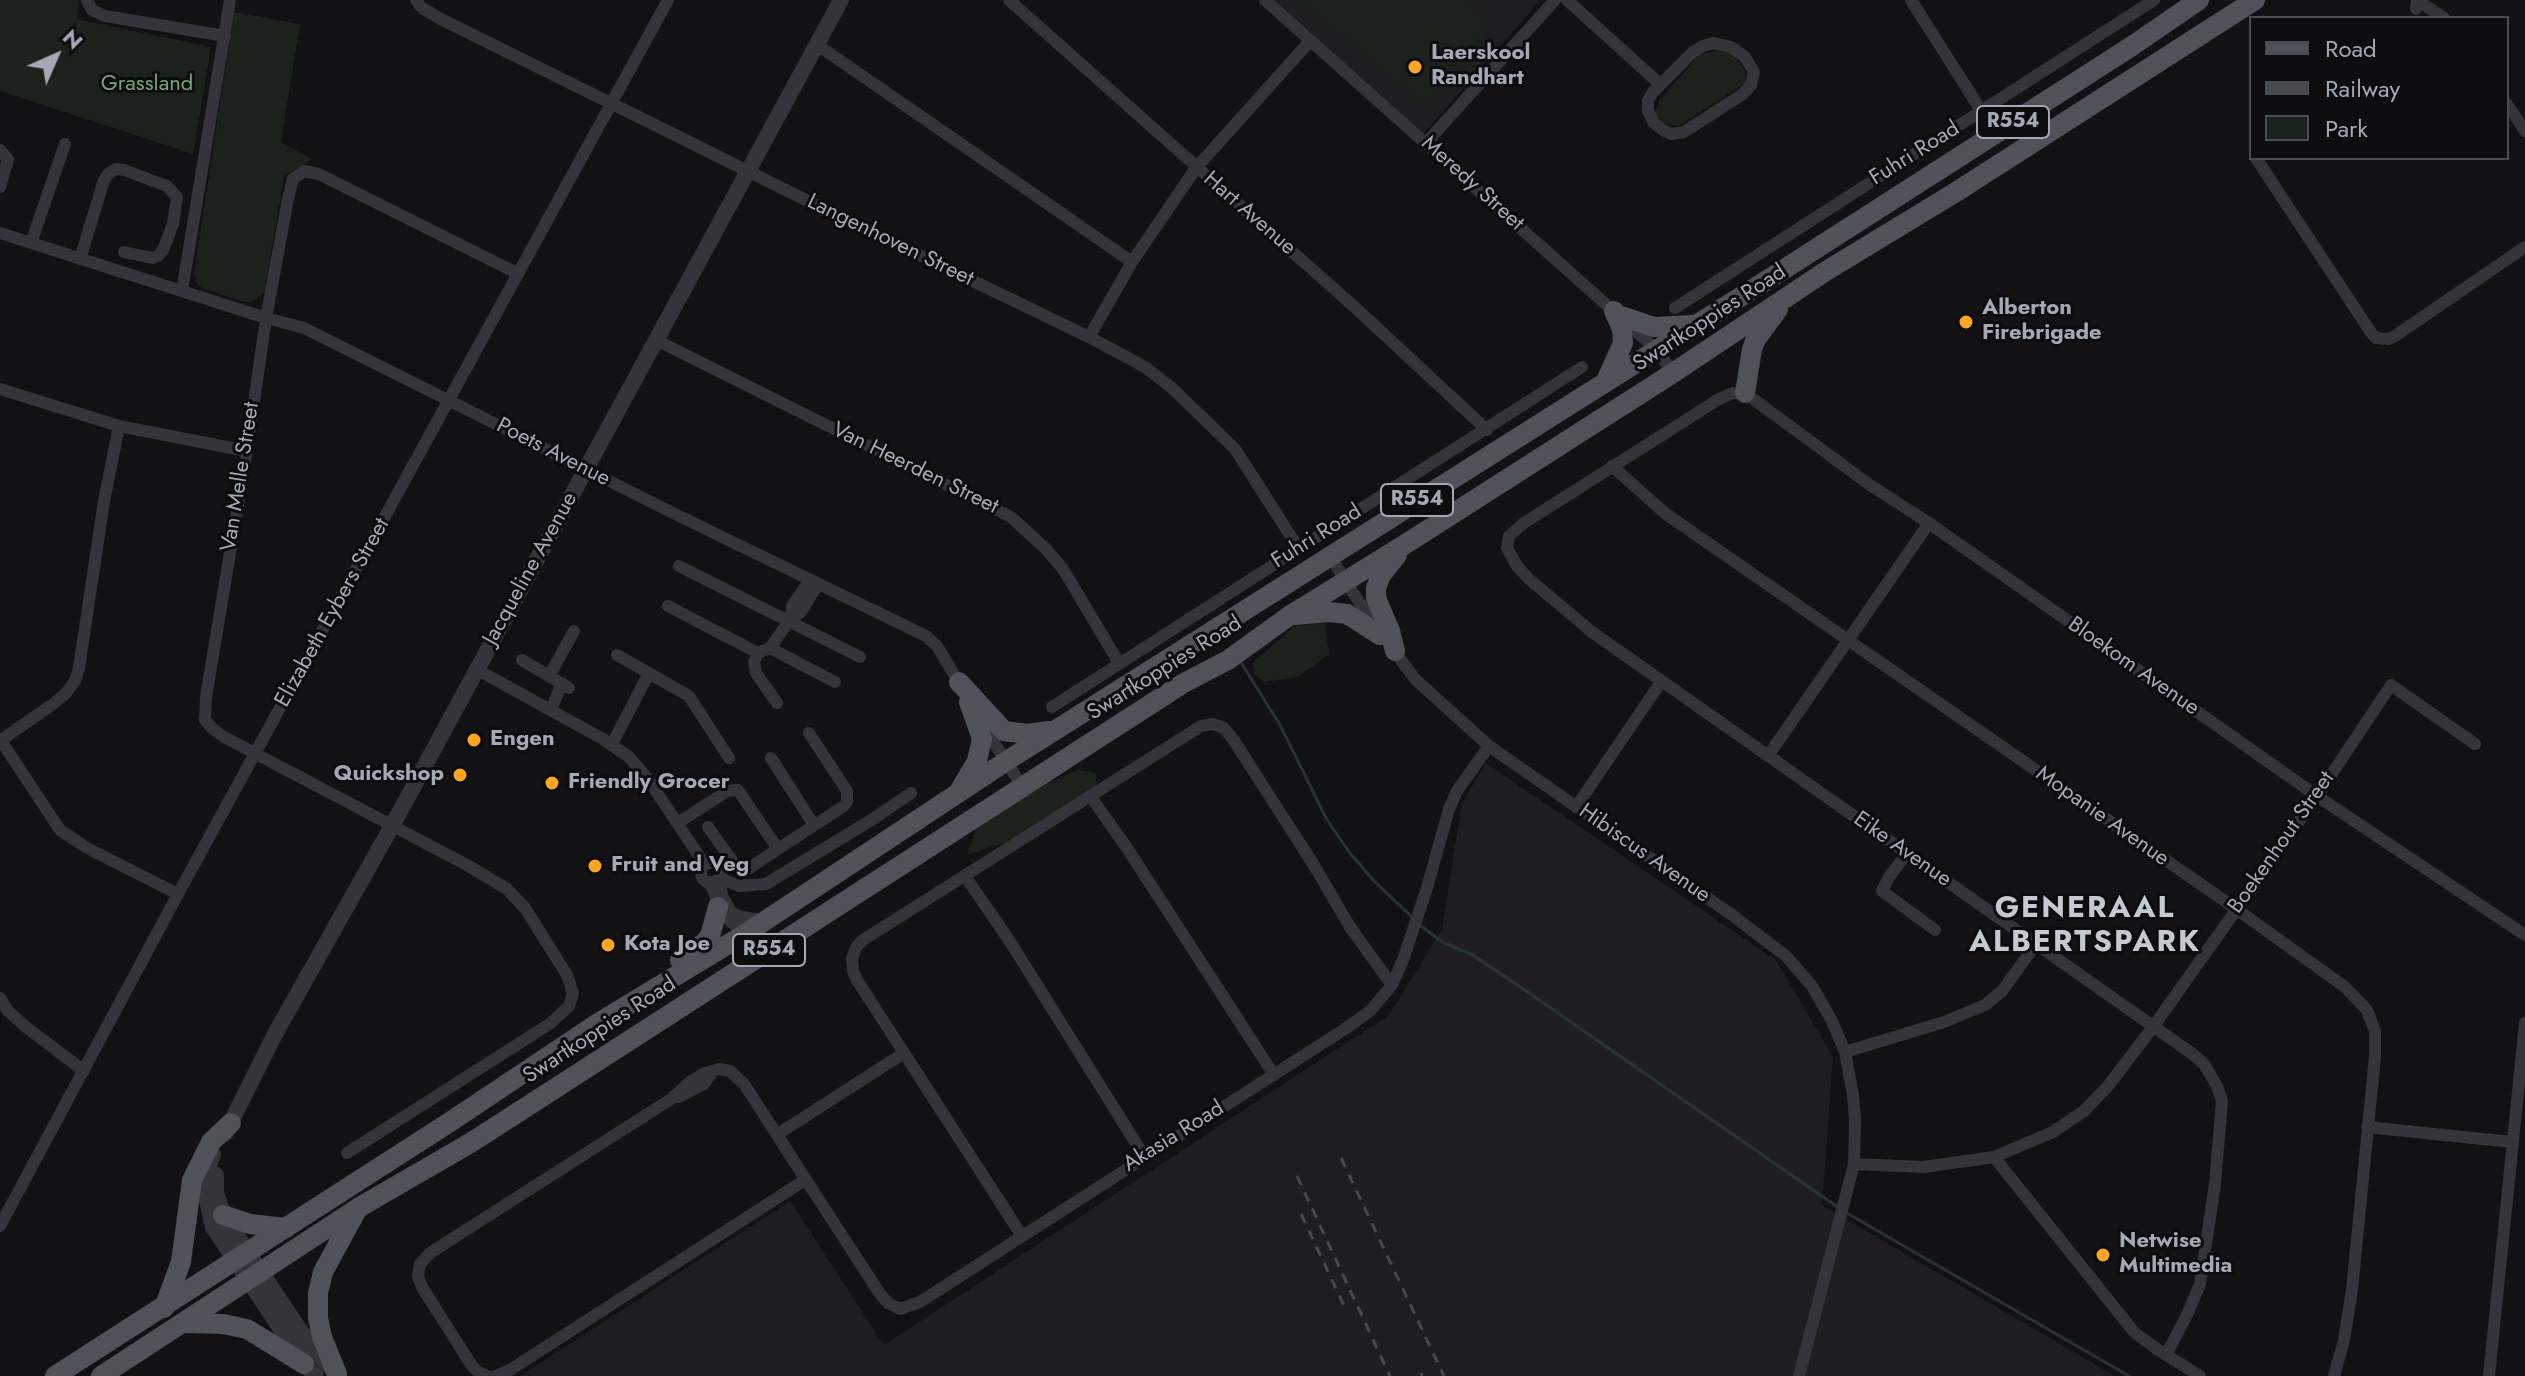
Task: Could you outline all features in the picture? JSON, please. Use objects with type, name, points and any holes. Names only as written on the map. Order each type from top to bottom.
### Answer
[{"type":"main road","name":"Swartkoppies Road","points":[[55,1376],[598,1023],[745,934],[1005,762],[2119,55],[2199,0]]},
{"type":"main road","name":"Swartkoppies Road","points":[[101,1376],[358,1208],[472,1142],[1182,684],[1228,660],[1289,616],[2255,0]]},
{"type":"main road","points":[[1745,393],[1749,359],[1756,339],[1788,296]]},
{"type":"main road","points":[[1616,313],[1654,327],[1697,324]]},
{"type":"main road","points":[[1605,383],[1623,343],[1616,313]]},
{"type":"main road","points":[[1395,651],[1376,598],[1376,588],[1381,575],[1404,545]]},
{"type":"main road","points":[[1289,616],[1342,613],[1353,616],[1380,635]]},
{"type":"main road","points":[[964,691],[1004,731],[1027,734],[1056,730]]},
{"type":"main road","points":[[958,794],[977,761],[982,743],[982,735],[964,691]]},
{"type":"main road","points":[[745,934],[777,931],[832,899],[863,889]]},
{"type":"main road","points":[[598,1023],[704,943],[710,936],[720,902]]},
{"type":"main road","points":[[164,1308],[181,1262],[192,1180],[211,1142],[227,1130]]},
{"type":"main road","points":[[324,1372],[318,1293],[323,1272],[358,1208]]},
{"type":"main road","points":[[223,1215],[250,1224],[286,1228]]},
{"type":"main road","points":[[184,1323],[223,1324],[247,1329],[324,1372]]},
{"type":"street","points":[[87,0],[92,10],[105,16],[225,36]]},
{"type":"street","points":[[182,291],[230,0]]},
{"type":"street","name":"Elizabeth Eybers Street","points":[[0,1226],[178,894],[668,0]]},
{"type":"street","name":"Jacqueline Avenue","points":[[255,1276],[213,1227],[206,1196],[209,1162],[275,1034],[392,826],[841,0]]},
{"type":"street","name":"Hart Avenue","points":[[1009,0],[1359,311],[1487,430]]},
{"type":"street","name":"Meredy Street","points":[[1265,0],[1656,349],[1673,373]]},
{"type":"street","points":[[1426,143],[1555,0]]},
{"type":"street","points":[[1567,0],[1660,84]]},
{"type":"street","points":[[1911,0],[1982,112]]},
{"type":"street","name":"Fuhri Road","points":[[1675,308],[2154,0]]},
{"type":"street","name":"Langenhoven Street","points":[[418,3],[430,14],[1089,337],[1157,375],[1216,430],[1249,467],[1299,549]]},
{"type":"street","points":[[2418,6],[2440,16]]},
{"type":"street","points":[[1089,337],[1132,262],[1196,168],[1310,41]]},
{"type":"street","points":[[1713,43],[1739,50],[1754,72],[1751,85],[1743,94],[1678,134],[1663,130],[1651,119],[1648,100],[1660,84],[1693,52],[1713,43]]},
{"type":"street","points":[[816,44],[1132,262]]},
{"type":"street","points":[[2509,107],[2525,131]]},
{"type":"street","points":[[31,243],[65,144]]},
{"type":"street","points":[[0,150],[8,159],[0,187]]},
{"type":"street","points":[[2257,160],[2376,338],[2389,339],[2398,334],[2525,247]]},
{"type":"street","points":[[80,259],[104,180],[116,169],[167,186],[177,197],[173,224],[163,250],[152,258],[124,252]]},
{"type":"street","name":"Van Melle Street","points":[[347,1153],[551,1023],[569,1006],[572,985],[516,897],[487,876],[218,734],[208,725],[205,714],[266,318],[288,199],[297,175],[307,171],[319,174],[517,273]]},
{"type":"street","name":"Poets Avenue","points":[[0,233],[304,328],[931,639],[1023,788]]},
{"type":"street","points":[[131,276],[137,255]]},
{"type":"street","name":"Van Heerden Street","points":[[656,340],[1011,517],[1063,569],[1119,663]]},
{"type":"street","name":"Fuhri Road","points":[[1052,707],[1582,367]]},
{"type":"street","points":[[0,389],[119,426],[247,451]]},
{"type":"street","points":[[1612,466],[1719,399],[1733,393],[1745,393]]},
{"type":"street","name":"Bloekom Avenue","points":[[1745,393],[1870,485],[1929,523],[2317,796],[2525,935]]},
{"type":"street","points":[[119,426],[75,681],[60,699],[0,740],[48,813],[66,834],[154,884],[178,894]]},
{"type":"street","name":"Eike Avenue","points":[[1612,466],[1509,536],[1511,557],[1529,579],[1592,632],[1661,682],[2204,1064],[2222,1101],[2215,1184],[2200,1284],[2166,1355]]},
{"type":"street","name":"Mopanie Avenue","points":[[1612,466],[1666,514],[2235,908],[2345,987],[2367,1010],[2375,1044],[2352,1290],[2344,1340],[2334,1376]]},
{"type":"street","points":[[1768,756],[1929,523]]},
{"type":"street","name":"Hibiscus Avenue","points":[[1330,556],[1380,635],[1415,679],[1489,746],[1732,915],[1786,956],[1812,986],[1845,1052],[1853,1095],[1854,1164],[1799,1376]]},
{"type":"street","points":[[679,566],[790,619],[860,657]]},
{"type":"street","points":[[777,703],[756,673],[754,662],[790,619],[801,612],[814,582]]},
{"type":"street","points":[[668,606],[835,682]]},
{"type":"street","points":[[549,676],[574,631]]},
{"type":"street","points":[[617,655],[693,699],[729,758]]},
{"type":"street","points":[[522,660],[566,686],[551,710]]},
{"type":"street","points":[[476,669],[612,744],[642,771],[705,865],[701,875],[704,880],[739,886],[766,884],[911,793]]},
{"type":"street","points":[[612,744],[649,673]]},
{"type":"street","points":[[1576,807],[1661,682]]},
{"type":"street","name":"Boekenhout Street","points":[[1854,1164],[1924,1167],[1994,1157],[2072,1121],[2108,1086],[2153,1027],[2317,796],[2391,685],[2475,744]]},
{"type":"street","points":[[1022,1236],[857,980],[853,971],[853,955],[863,940],[1201,726],[1210,724],[1221,726],[1233,739],[1350,927],[1392,985]]},
{"type":"street","points":[[708,827],[738,869],[748,869],[844,806],[849,797],[809,733]]},
{"type":"street","name":"Akasia Road","points":[[805,1180],[880,1294],[895,1307],[906,1308],[920,1302],[1348,1027],[1382,999],[1403,960],[1449,809],[1457,791],[1489,746]]},
{"type":"street","points":[[771,758],[814,825]]},
{"type":"street","points":[[678,823],[727,791],[738,790],[778,849]]},
{"type":"street","points":[[1091,797],[1274,1075]]},
{"type":"street","points":[[1907,853],[1882,891],[1935,930]]},
{"type":"street","points":[[965,876],[1144,1156]]},
{"type":"street","points":[[716,880],[722,914],[745,934]]},
{"type":"street","points":[[720,902],[739,886]]},
{"type":"street","points":[[720,902],[741,917],[765,921]]},
{"type":"street","points":[[1845,1052],[1944,1022],[1985,1005],[2002,991],[2036,944]]},
{"type":"street","points":[[0,998],[4,1014],[84,1071]]},
{"type":"street","points":[[2489,1376],[2525,1023]]},
{"type":"street","points":[[778,1134],[904,1053]]},
{"type":"street","points":[[487,1376],[472,1366],[418,1276],[420,1264],[430,1253],[671,1099],[686,1095],[704,1084],[713,1071],[724,1069],[736,1075],[778,1134],[805,1180],[510,1370],[495,1376]]},
{"type":"street","points":[[2367,1127],[2512,1142]]},
{"type":"street","name":"Jacqueline Avenue","points":[[227,1130],[215,1181],[216,1192],[241,1257]]},
{"type":"street","points":[[1994,1157],[2134,1332],[2200,1376]]},
{"type":"street","points":[[255,1276],[324,1372]]},
{"type":"street","points":[[255,1276],[312,1348],[324,1372]]},
{"type":"shaded area","name":"Laerskool Randhart","points":[[1272,0],[1541,0],[1423,134]]},
{"type":"shaded area","points":[[1486,763],[1776,960],[1833,1057],[1822,1205],[2115,1376],[520,1376],[790,1201],[884,1345],[1389,1015],[1442,929],[1462,803]]},
{"type":"green space","name":"Grassland","points":[[0,0],[79,0],[77,19],[211,47],[193,154],[0,91]]},
{"type":"green space","points":[[1300,0],[1465,0],[1491,23],[1424,107]]},
{"type":"green space","points":[[234,12],[300,24],[281,142],[312,159],[284,177],[264,294],[251,302],[204,289],[198,285],[194,274]]},
{"type":"green space","points":[[1721,50],[1729,52],[1743,67],[1745,83],[1679,126],[1664,123],[1655,114],[1659,101],[1700,54]]},
{"type":"green space","points":[[1325,623],[1329,654],[1298,677],[1264,682],[1254,674],[1253,663],[1294,626]]},
{"type":"green space","points":[[1078,770],[1096,773],[1097,792],[1021,837],[967,855],[976,828],[1037,788]]},
{"type":"waterway","points":[[1242,664],[1280,725],[1327,820],[1374,881],[1413,918]]},
{"type":"waterway","points":[[1418,924],[1444,943],[1471,954],[1516,984],[1839,1208]]},
{"type":"waterway","points":[[1845,1212],[2129,1376]]},
{"type":"railway","points":[[1341,1158],[1444,1376]]},
{"type":"railway","points":[[1297,1176],[1390,1376]]},
{"type":"railway","points":[[1301,1214],[1347,1312]]},
{"type":"place","name":"Laerskool Randhart","points":[[1415,67]]},
{"type":"place","name":"Alberton Firebrigade","points":[[1966,322]]},
{"type":"place","name":"Engen","points":[[474,740]]},
{"type":"place","name":"Quickshop","points":[[460,775]]},
{"type":"place","name":"Friendly Grocer","points":[[552,783]]},
{"type":"place","name":"Fruit and Veg","points":[[595,866]]},
{"type":"place","name":"Kota Joe","points":[[608,945]]},
{"type":"place","name":"Netwise Multimedia","points":[[2103,1255]]},
{"type":"district","name":"GENERAAL ALBERTSPARK","points":[[2085,927]]}]
